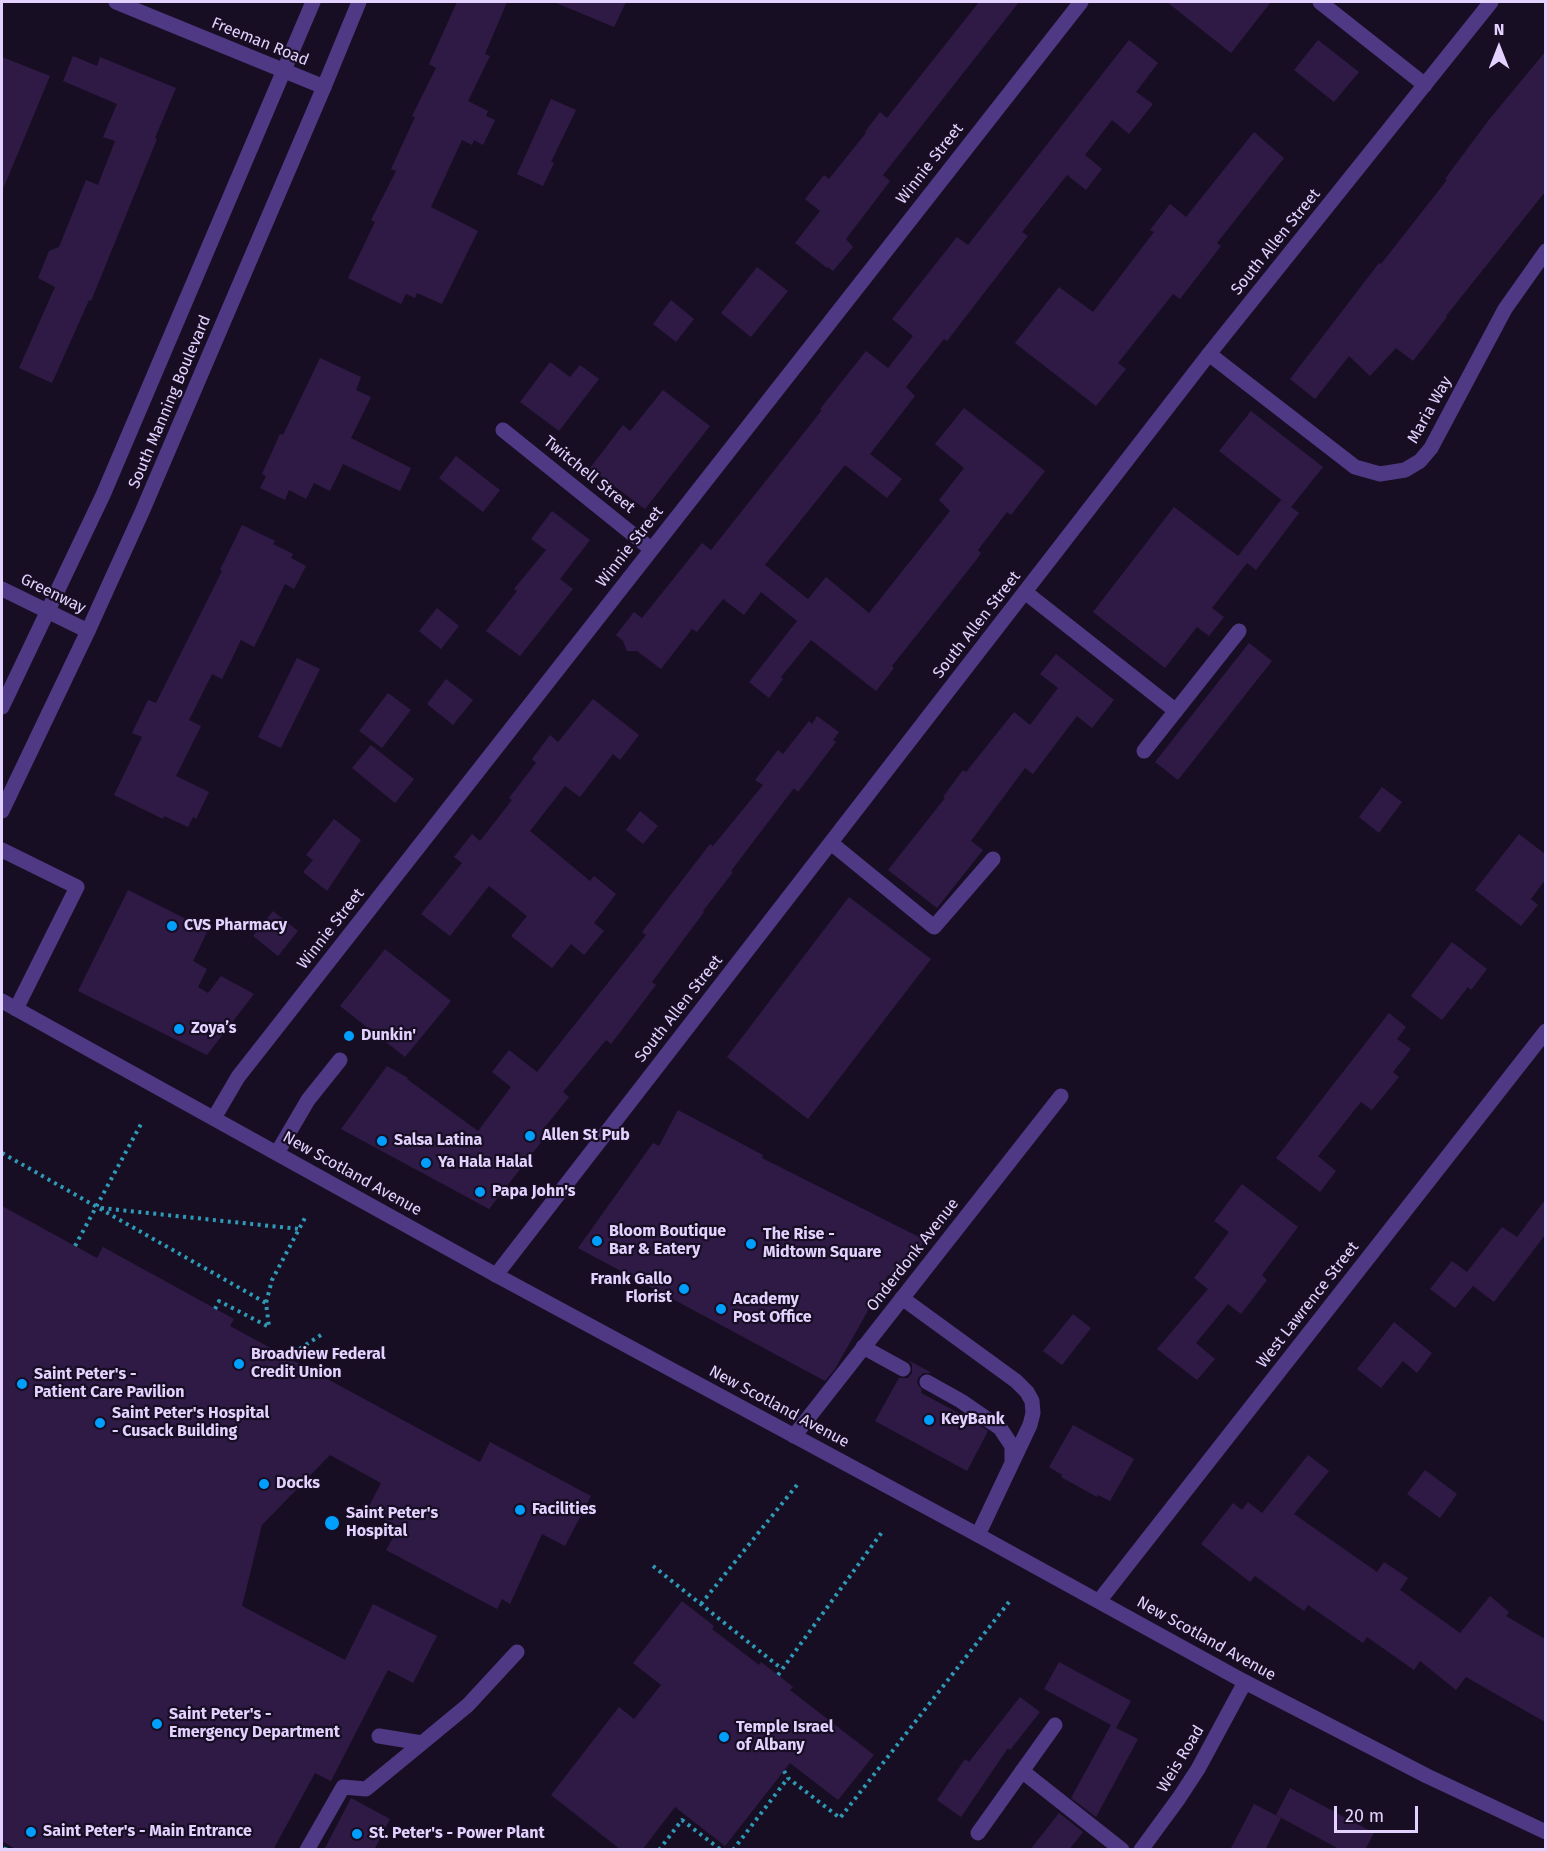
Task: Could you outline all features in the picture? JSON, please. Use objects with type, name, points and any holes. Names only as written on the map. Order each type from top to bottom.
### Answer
[{"type":"street","name":"Freeman Road","points":[[116,2],[324,87]]},
{"type":"street","name":"South Manning Boulevard","points":[[2,707],[103,495],[314,2]]},
{"type":"street","name":"South Manning Boulevard","points":[[2,811],[142,512],[359,2]]},
{"type":"street","name":"Winnie Street","points":[[214,1118],[238,1077],[1081,2]]},
{"type":"street","points":[[1320,2],[1425,85]]},
{"type":"street","name":"South Allen Street","points":[[496,1275],[1209,354],[1491,2]]},
{"type":"street","name":"Maria Way","points":[[1209,354],[1355,467],[1380,474],[1405,470],[1420,461],[1431,448],[1501,317],[1545,251]]},
{"type":"street","name":"Twitchell Street","points":[[503,430],[651,549]]},
{"type":"street","name":"Greenway","points":[[2,589],[88,631]]},
{"type":"street","points":[[1025,592],[1176,711]]},
{"type":"street","points":[[1144,751],[1239,631]]},
{"type":"street","points":[[831,843],[934,927],[993,859]]},
{"type":"street","points":[[2,850],[77,887],[16,1009]]},
{"type":"street","name":"New Scotland Avenue","points":[[2,1001],[496,1275],[1245,1682],[1427,1776],[1545,1832]]},
{"type":"street","name":"West Lawrence Street","points":[[1099,1601],[1545,1031]]},
{"type":"street","points":[[277,1153],[308,1100],[340,1060]]},
{"type":"street","name":"Onderdonk Avenue","points":[[794,1436],[1061,1096]]},
{"type":"street","points":[[902,1298],[1016,1382],[1030,1395],[1033,1405],[1031,1420],[978,1535]]},
{"type":"street","points":[[863,1347],[903,1369]]},
{"type":"street","points":[[927,1382],[1000,1428],[1012,1446],[1008,1472]]},
{"type":"street","points":[[307,1850],[343,1787],[366,1789],[468,1706],[517,1652]]},
{"type":"street","name":"Weis Road","points":[[1142,1849],[1198,1769],[1245,1682]]},
{"type":"street","points":[[978,1833],[1055,1725]]},
{"type":"street","points":[[379,1736],[422,1743]]},
{"type":"street","points":[[1023,1770],[1122,1850]]},
{"type":"path","points":[[75,1246],[141,1124]]},
{"type":"path","points":[[2,1153],[266,1303]]},
{"type":"path","points":[[97,1208],[299,1229]]},
{"type":"path","points":[[215,1309],[219,1301],[269,1327],[266,1303],[272,1280],[306,1216]]},
{"type":"path","points":[[287,1357],[324,1333]]},
{"type":"path","points":[[701,1604],[797,1485]]},
{"type":"path","points":[[778,1675],[882,1532]]},
{"type":"path","points":[[653,1566],[782,1669]]},
{"type":"path","points":[[784,1770],[788,1778],[840,1818],[1010,1602]]},
{"type":"path","points":[[732,1850],[788,1778]]},
{"type":"path","points":[[659,1850],[682,1820],[721,1850]]},
{"type":"path","points":[[5,1850],[7,1844]]},
{"type":"building","points":[[457,2],[507,2],[485,54],[490,56],[468,101],[488,111],[486,116],[495,120],[483,145],[474,140],[472,145],[462,140],[431,207],[478,231],[442,304],[417,293],[415,298],[406,294],[401,304],[348,278],[375,222],[371,220],[396,171],[391,169],[415,117],[412,116],[436,68],[429,64]]},
{"type":"building","points":[[554,2],[626,2],[614,27]]},
{"type":"building","points":[[979,2],[1019,2],[883,175],[890,181],[846,239],[853,247],[833,271],[827,268],[795,243],[820,211],[805,199],[824,175],[829,179],[880,112],[887,118]]},
{"type":"building","points":[[1167,2],[1271,2],[1231,53]]},
{"type":"building","points":[[1129,40],[1158,63],[1136,92],[1153,104],[1129,134],[1112,120],[1085,155],[1102,169],[1086,190],[1067,175],[1022,232],[1028,236],[947,341],[944,339],[906,387],[915,396],[870,454],[902,479],[887,498],[845,465],[765,565],[808,599],[826,577],[869,613],[950,511],[939,500],[964,468],[935,444],[964,408],[1045,471],[1011,515],[1007,512],[978,550],[981,553],[977,559],[892,666],[894,668],[876,691],[811,640],[781,677],[783,679],[769,698],[749,682],[797,621],[761,592],[744,615],[723,599],[697,632],[692,629],[661,669],[637,651],[627,651],[623,641],[616,635],[634,612],[642,618],[702,543],[711,550],[866,351],[888,368],[913,336],[892,319],[957,237],[968,245]]},
{"type":"building","points":[[1318,40],[1359,72],[1334,102],[1294,70]]},
{"type":"building","points":[[1545,52],[1545,192],[1413,361],[1396,348],[1370,376],[1349,356],[1315,399],[1290,379],[1379,263],[1381,264],[1447,180],[1445,179],[1488,121]]},
{"type":"building","points":[[73,56],[97,66],[100,57],[176,88],[91,301],[89,300],[52,383],[19,368],[55,287],[38,278],[49,251],[59,247],[86,180],[98,185],[115,141],[103,137],[117,104],[63,81]]},
{"type":"building","points":[[2,57],[50,76],[3,189],[2,189]]},
{"type":"building","points":[[551,99],[576,110],[551,162],[554,163],[543,186],[517,174]]},
{"type":"building","points":[[1254,132],[1284,158],[1217,243],[1221,246],[1180,299],[1173,294],[1118,363],[1126,369],[1096,406],[1015,343],[1059,287],[1093,312],[1154,232],[1150,230],[1170,204],[1186,217]]},
{"type":"building","points":[[757,267],[788,291],[751,337],[721,313]]},
{"type":"building","points":[[671,300],[694,319],[676,342],[653,324]]},
{"type":"building","points":[[320,358],[361,377],[356,390],[371,397],[351,438],[411,468],[400,491],[343,464],[330,491],[314,483],[306,499],[289,490],[285,500],[260,488],[266,476],[262,474],[280,434],[283,435]]},
{"type":"building","points":[[550,362],[570,377],[580,365],[599,379],[559,431],[520,402]]},
{"type":"building","points":[[663,390],[710,426],[645,509],[590,468],[623,425],[630,431]]},
{"type":"building","points":[[1251,411],[1323,467],[1291,507],[1299,513],[1256,570],[1247,563],[1212,608],[1224,617],[1209,636],[1197,627],[1165,668],[1093,612],[1174,507],[1238,556],[1281,500],[1288,505],[1219,451]]},
{"type":"building","points":[[456,456],[500,490],[483,512],[439,478]]},
{"type":"building","points":[[552,511],[590,540],[560,579],[573,589],[520,656],[486,631],[517,591],[514,589],[546,550],[531,539]]},
{"type":"building","points":[[242,525],[275,541],[273,544],[293,554],[291,558],[306,566],[294,589],[285,584],[254,647],[241,640],[222,679],[212,674],[189,720],[201,726],[176,776],[209,792],[196,819],[193,817],[188,827],[164,816],[163,819],[114,795],[142,737],[132,733],[148,700],[156,703],[222,571],[220,570]]},
{"type":"building","points":[[437,608],[459,626],[441,649],[419,631]]},
{"type":"building","points":[[1249,643],[1272,661],[1178,780],[1155,762]]},
{"type":"building","points":[[1056,654],[1114,700],[1092,728],[1077,716],[1033,774],[1025,768],[971,841],[983,850],[937,908],[888,870],[945,798],[943,797],[963,770],[966,772],[1014,712],[1030,725],[1058,688],[1040,674]]},
{"type":"building","points":[[297,658],[320,669],[281,748],[258,737]]},
{"type":"building","points":[[446,679],[473,700],[453,725],[427,704]]},
{"type":"building","points":[[388,693],[411,710],[382,748],[359,731]]},
{"type":"building","points":[[593,699],[639,735],[620,760],[613,754],[580,797],[565,786],[530,831],[590,881],[594,876],[616,894],[594,923],[604,931],[584,955],[571,944],[552,968],[511,936],[527,916],[489,886],[450,936],[421,914],[462,863],[454,857],[472,834],[480,841],[512,800],[509,798],[536,763],[532,759],[550,735],[558,742]]},
{"type":"building","points":[[817,716],[839,732],[833,740],[836,742],[798,792],[794,788],[731,871],[733,872],[652,982],[656,985],[611,1044],[606,1040],[563,1092],[569,1097],[541,1132],[546,1136],[489,1209],[341,1129],[387,1066],[408,1078],[478,1131],[511,1087],[492,1072],[509,1050],[537,1072],[646,935],[642,932],[710,844],[713,846],[763,785],[755,780],[778,750],[783,754],[809,721],[812,724]]},
{"type":"building","points":[[371,745],[414,779],[395,803],[352,768]]},
{"type":"building","points":[[1382,787],[1402,802],[1379,833],[1359,817]]},
{"type":"building","points":[[640,811],[658,826],[643,844],[626,830]]},
{"type":"building","points":[[334,819],[361,840],[327,891],[303,872],[313,860],[306,855]]},
{"type":"building","points":[[1519,834],[1545,854],[1545,880],[1531,899],[1538,905],[1521,926],[1475,890]]},
{"type":"building","name":"CVS Pharmacy","points":[[128,890],[208,930],[193,961],[207,969],[198,987],[208,993],[221,976],[254,994],[207,1055],[78,991]]},
{"type":"building","points":[[849,897],[931,959],[808,1119],[727,1057]]},
{"type":"building","points":[[273,911],[298,931],[278,956],[253,936]]},
{"type":"building","points":[[1452,942],[1487,969],[1471,990],[1468,987],[1442,1020],[1411,996]]},
{"type":"building","points":[[385,949],[451,1001],[405,1057],[340,1006]]},
{"type":"building","points":[[1389,1013],[1406,1027],[1397,1039],[1411,1049],[1393,1072],[1399,1077],[1372,1110],[1361,1102],[1318,1156],[1336,1171],[1320,1192],[1276,1158]]},
{"type":"building","name":"The Rise - Midtown Square","points":[[678,1110],[763,1155],[762,1158],[925,1240],[900,1279],[888,1275],[835,1369],[825,1381],[578,1248],[653,1143],[659,1146]]},
{"type":"building","points":[[1242,1184],[1298,1227],[1262,1275],[1267,1280],[1241,1314],[1228,1304],[1196,1343],[1215,1359],[1197,1380],[1157,1349],[1208,1289],[1194,1278],[1229,1232],[1214,1221]]},
{"type":"building","points":[[1545,1200],[1545,1235],[1494,1302],[1473,1286],[1455,1308],[1430,1289],[1452,1261],[1467,1272],[1502,1227],[1517,1237]]},
{"type":"building","points":[[2,1206],[97,1258],[103,1247],[234,1319],[230,1326],[480,1462],[490,1442],[591,1496],[565,1546],[542,1534],[510,1604],[502,1599],[497,1609],[386,1550],[399,1527],[367,1510],[381,1483],[330,1455],[262,1525],[242,1606],[345,1660],[373,1604],[437,1636],[413,1683],[388,1670],[331,1781],[315,1773],[273,1850],[17,1850],[2,1841]]},
{"type":"building","points":[[1073,1314],[1091,1328],[1062,1365],[1043,1351]]},
{"type":"building","points":[[1394,1322],[1432,1353],[1417,1373],[1403,1361],[1381,1388],[1357,1369]]},
{"type":"building","points":[[908,1360],[932,1373],[923,1373],[918,1378],[917,1383],[922,1390],[921,1393],[988,1431],[967,1471],[875,1421],[899,1378],[908,1378],[912,1373],[912,1364]]},
{"type":"building","points":[[1073,1425],[1134,1459],[1110,1501],[1098,1495],[1097,1497],[1061,1477],[1062,1475],[1049,1467]]},
{"type":"building","points":[[1308,1455],[1329,1471],[1294,1514],[1377,1572],[1384,1562],[1408,1578],[1400,1590],[1460,1633],[1490,1596],[1509,1612],[1506,1616],[1545,1639],[1545,1722],[1466,1677],[1456,1690],[1420,1661],[1414,1670],[1367,1637],[1363,1643],[1308,1605],[1304,1611],[1255,1576],[1250,1582],[1201,1544],[1233,1503],[1242,1510],[1248,1502],[1262,1513]]},
{"type":"building","points":[[1425,1470],[1457,1494],[1440,1518],[1407,1494]]},
{"type":"building","name":"Temple Israel of Albany","points":[[682,1601],[714,1626],[712,1629],[759,1665],[761,1662],[778,1675],[793,1687],[790,1690],[874,1755],[838,1800],[790,1763],[725,1846],[675,1807],[642,1850],[621,1850],[551,1795],[619,1707],[634,1719],[661,1685],[633,1663]]},
{"type":"building","points":[[1059,1662],[1131,1701],[1116,1728],[1138,1739],[1096,1817],[1071,1798],[1111,1725],[1044,1689]]},
{"type":"building","points":[[1020,1697],[1040,1712],[1010,1750],[1008,1748],[961,1817],[937,1800],[965,1759],[969,1762]]},
{"type":"building","points":[[1290,1788],[1374,1833],[1365,1850],[1341,1850],[1276,1815]]},
{"type":"building","name":"St. Peter's - Power Plant","points":[[351,1798],[390,1819],[374,1850],[324,1850]]},
{"type":"building","points":[[1254,1804],[1281,1818],[1265,1850],[1230,1850]]},
{"type":"building","points":[[1059,1813],[1083,1832],[1069,1850],[1030,1850]]},
{"type":"place","name":"CVS Pharmacy","points":[[172,926]]},
{"type":"place","name":"Zoya’s","points":[[179,1029]]},
{"type":"place","name":"Dunkin'","points":[[349,1036]]},
{"type":"place","name":"Allen St Pub","points":[[530,1136]]},
{"type":"place","name":"Salsa Latina","points":[[382,1141]]},
{"type":"place","name":"Ya Hala Halal","points":[[426,1163]]},
{"type":"place","name":"Papa John's","points":[[480,1192]]},
{"type":"place","name":"Bloom Boutique Bar & Eatery","points":[[597,1241]]},
{"type":"place","name":"The Rise - Midtown Square","points":[[751,1244]]},
{"type":"place","name":"Frank Gallo Florist","points":[[684,1289]]},
{"type":"place","name":"Academy Post Office","points":[[721,1309]]},
{"type":"place","name":"Broadview Federal Credit Union","points":[[239,1364]]},
{"type":"place","name":"Saint Peter's - Patient Care Pavilion","points":[[22,1384]]},
{"type":"place","name":"KeyBank","points":[[929,1420]]},
{"type":"place","name":"Saint Peter's Hospital - Cusack Building","points":[[100,1423]]},
{"type":"place","name":"Docks","points":[[264,1484]]},
{"type":"place","name":"Facilities","points":[[520,1510]]},
{"type":"place","name":"Saint Peter's Hospital","points":[[332,1523]]},
{"type":"place","name":"Saint Peter's - Emergency Department","points":[[157,1724]]},
{"type":"place","name":"Temple Israel of Albany","points":[[724,1737]]},
{"type":"place","name":"Saint Peter's - Main Entrance","points":[[31,1832]]},
{"type":"place","name":"St. Peter's - Power Plant","points":[[357,1834]]}]
